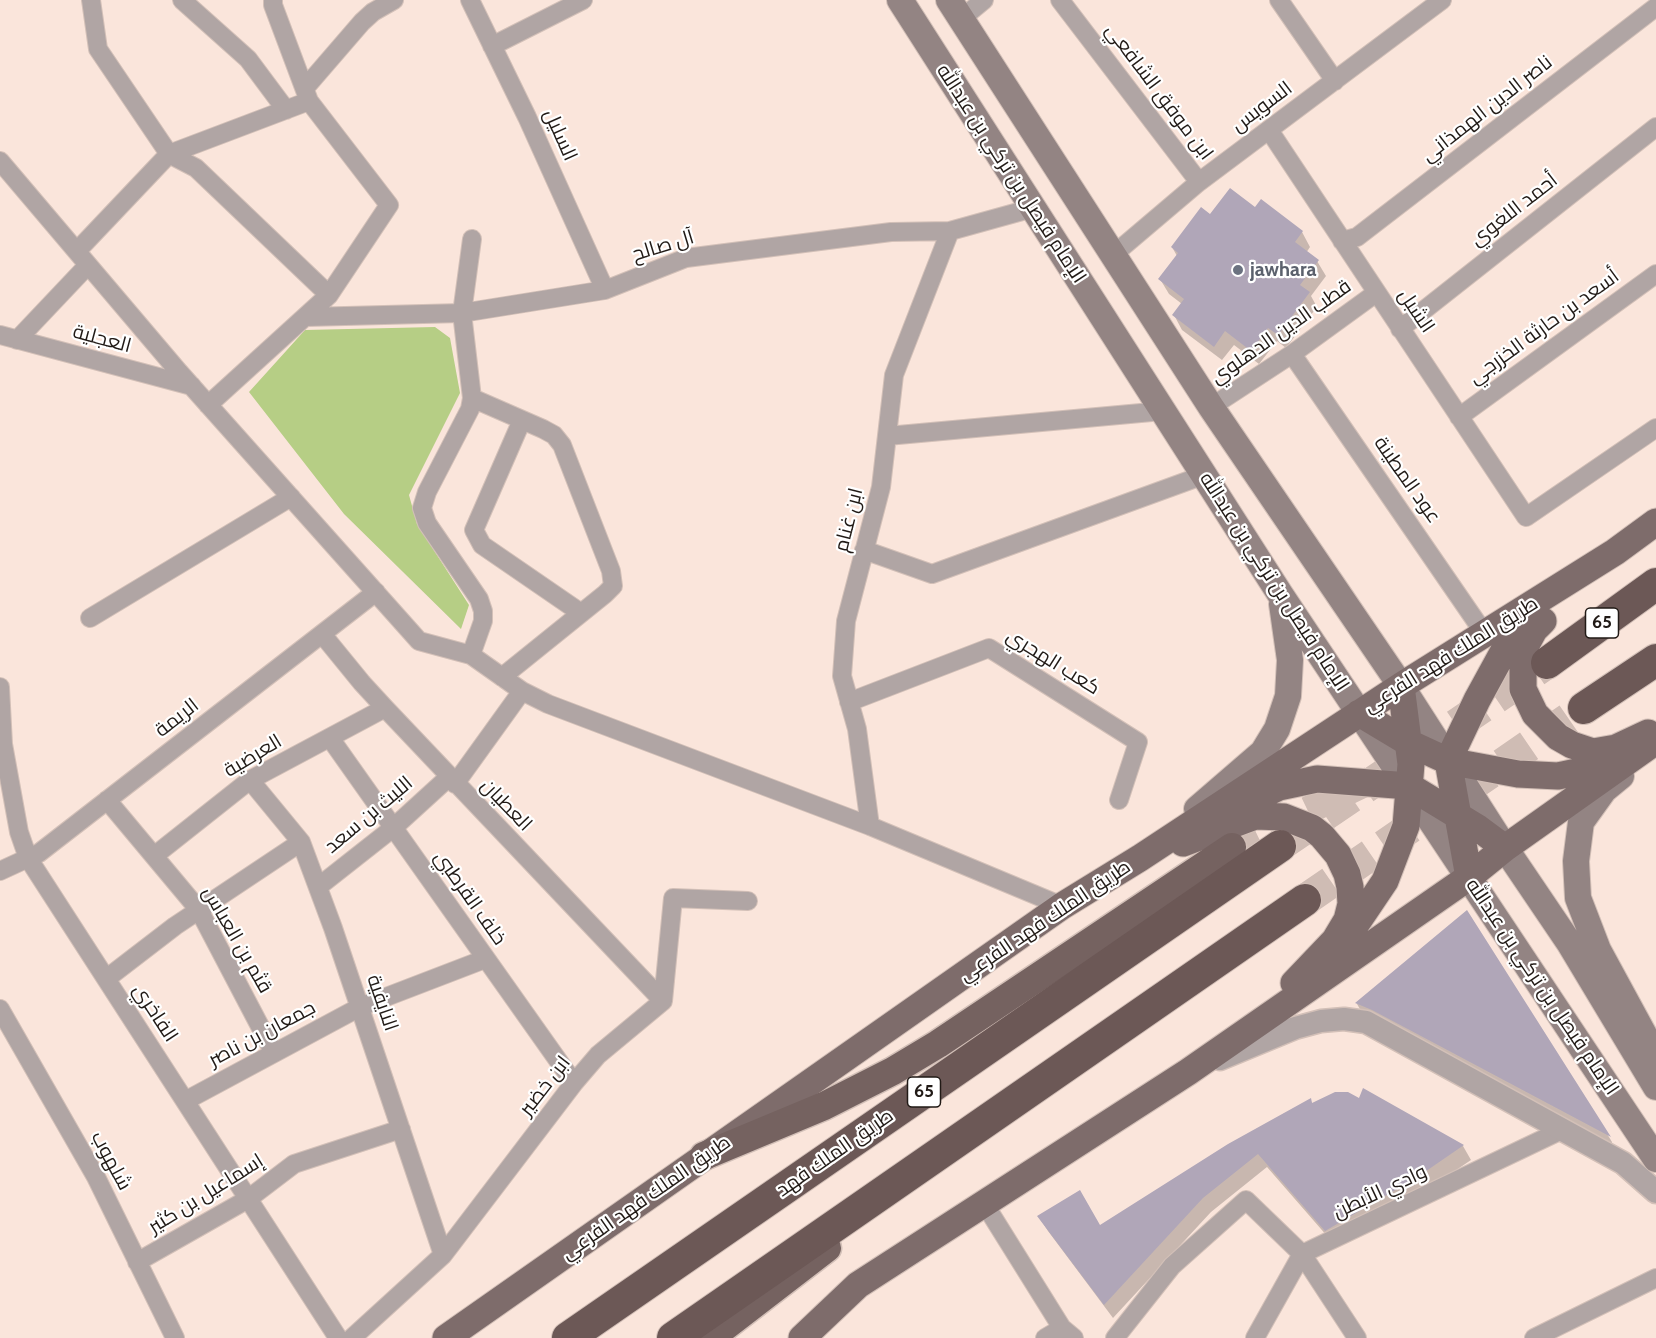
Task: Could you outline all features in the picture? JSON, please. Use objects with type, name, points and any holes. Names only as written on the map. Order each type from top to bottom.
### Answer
[{"type":"highway","name":"65","points":[[1547,663],[1656,584]]},
{"type":"highway","points":[[1584,708],[1656,660]]},
{"type":"highway","name":"طريق الملك فهد","points":[[568,1338],[1280,846]]},
{"type":"highway","points":[[704,1156],[824,1106],[893,1071],[938,1044],[1232,847]]},
{"type":"highway","points":[[673,1338],[1305,900]]},
{"type":"highway","points":[[710,1338],[1021,1095]]},
{"type":"main road","name":"الإمام فيصل بن تركي بن عبدالله","points":[[900,0],[1280,594],[1656,1159]]},
{"type":"main road","name":"الإمام فيصل بن تركي بن عبدالله","points":[[955,9],[1211,407],[1401,686],[1505,849],[1570,944],[1656,1088]]},
{"type":"main road","name":"طريق الملك فهد الفرعي","points":[[446,1338],[1062,906],[1140,858],[1401,686],[1615,552],[1656,522]]},
{"type":"main road","points":[[1615,552],[1534,630],[1527,642],[1523,657],[1523,689],[1535,714],[1558,737],[1572,745],[1593,752],[1616,748],[1656,729]]},
{"type":"main road","points":[[1469,877],[1449,761],[1477,700],[1512,636],[1534,614],[1615,552]]},
{"type":"main road","points":[[1140,858],[1263,752],[1277,729],[1288,696],[1290,660],[1280,594]]},
{"type":"main road","points":[[1254,1024],[1343,944],[1385,881],[1406,826],[1409,743],[1401,686]]},
{"type":"main road","points":[[1359,714],[1409,743],[1449,761],[1518,774],[1558,776],[1586,770],[1656,735]]},
{"type":"main road","points":[[782,1338],[984,1203],[1188,1072],[1254,1024],[1469,877],[1656,741]]},
{"type":"main road","points":[[1656,747],[1604,790],[1581,822],[1576,861],[1578,898],[1598,950],[1656,1056]]},
{"type":"main road","points":[[1140,858],[1279,787],[1317,779],[1409,786],[1478,828],[1505,849]]},
{"type":"main road","points":[[1140,858],[1255,816],[1284,817],[1312,828],[1338,855],[1350,887],[1351,904],[1347,920],[1335,940],[1254,1024]]},
{"type":"main road","points":[[465,1338],[522,1285]]},
{"type":"main road","points":[[802,1338],[858,1286]]},
{"type":"street","points":[[91,0],[99,49],[169,154],[196,168],[329,295]]},
{"type":"street","points":[[182,0],[248,59],[286,110]]},
{"type":"street","points":[[208,405],[329,295],[389,205],[307,94],[273,0]]},
{"type":"street","points":[[8,338],[82,258],[169,154],[286,110],[307,94],[362,22],[394,0]]},
{"type":"street","name":"السليل","points":[[470,0],[527,117],[605,290]]},
{"type":"street","points":[[955,9],[984,0]]},
{"type":"street","name":"ابن موفق الشافعي","points":[[1060,0],[1199,182]]},
{"type":"street","points":[[1280,0],[1335,81]]},
{"type":"street","name":"السويس","points":[[1113,255],[1199,182],[1442,0]]},
{"type":"street","points":[[492,46],[579,1]]},
{"type":"street","name":"ناصر الدين الهمذاني","points":[[1342,241],[1357,237],[1656,7]]},
{"type":"street","name":"أحمد اللغوي","points":[[1400,328],[1656,127]]},
{"type":"street","name":"الشبل","points":[[1269,130],[1526,517],[1656,428]]},
{"type":"street","points":[[0,161],[208,405],[419,641],[471,655],[522,691],[548,704],[870,826],[1062,906]]},
{"type":"street","name":"آل صالح","points":[[306,317],[462,314],[605,290],[686,258],[891,232],[950,231],[1033,208]]},
{"type":"street","name":"ابن غنام","points":[[870,826],[857,729],[842,676],[846,621],[881,487],[894,375],[950,231]]},
{"type":"street","points":[[471,655],[483,621],[479,599],[427,523],[422,508],[427,492],[470,409],[472,398],[462,314],[472,239]]},
{"type":"street","name":"أسعد بن حارثة الخزرجي","points":[[1459,417],[1656,274]]},
{"type":"street","name":"قطب الدين الدهلوي","points":[[1211,407],[1292,354],[1376,292]]},
{"type":"street","name":"العجلية","points":[[8,338],[192,386]]},
{"type":"street","name":"عود المطينة","points":[[1292,354],[1484,633]]},
{"type":"street","points":[[472,398],[554,435],[562,445],[611,571],[613,586],[502,677]]},
{"type":"street","points":[[887,436],[1163,411]]},
{"type":"street","points":[[522,420],[474,530],[482,545],[581,613]]},
{"type":"street","points":[[864,550],[932,574],[1204,475]]},
{"type":"street","points":[[90,618],[291,497]]},
{"type":"street","name":"الريمة","points":[[0,871],[39,853],[376,592]]},
{"type":"street","name":"العطيان","points":[[322,633],[362,684],[663,1001]]},
{"type":"street","name":"كعب الهجري","points":[[849,702],[989,648],[1138,742],[1119,800]]},
{"type":"street","name":"الفاخري","points":[[0,687],[3,744],[19,832],[28,858],[338,1338]]},
{"type":"street","name":"الليث بن سعد","points":[[318,887],[452,781],[522,691]]},
{"type":"street","name":"العرضية","points":[[154,856],[250,780],[385,708]]},
{"type":"street","name":"خلف القرطبي","points":[[330,738],[574,1083]]},
{"type":"street","name":"النايفية","points":[[250,780],[301,842],[360,1007],[443,1255]]},
{"type":"street","name":"قثم بن العباس","points":[[107,800],[199,910],[274,1053]]},
{"type":"street","name":"الليث بن سعد","points":[[106,979],[175,926],[301,842]]},
{"type":"street","points":[[663,1001],[673,898],[747,901]]},
{"type":"street","name":"جمعان بن ناصر","points":[[185,1101],[360,1007],[485,958]]},
{"type":"street","name":"ابن خضير","points":[[352,1338],[443,1255],[574,1083],[598,1055],[663,1001]]},
{"type":"street","name":"شلهوب","points":[[0,1009],[96,1177],[175,1338]]},
{"type":"street","points":[[1188,1072],[1295,1028],[1321,1021],[1344,1019],[1366,1022],[1623,1163],[1656,1192]]},
{"type":"street","name":"إسماعيل بن كثير","points":[[137,1262],[248,1199],[294,1164],[401,1129]]},
{"type":"street","name":"وادي الأبطن","points":[[1302,1254],[1564,1129]]},
{"type":"street","points":[[1115,1338],[1172,1266],[1245,1200],[1302,1254],[1356,1338]]},
{"type":"street","points":[[984,1203],[1068,1333],[1045,1338]]},
{"type":"street","points":[[1255,1338],[1302,1254]]},
{"type":"street","points":[[1534,1338],[1656,1278]]},
{"type":"green space","points":[[435,327],[450,338],[460,393],[409,495],[417,524],[469,605],[461,629],[344,514],[249,392],[305,330]]},
{"type":"building","name":"jawhara","points":[[1230,188],[1255,207],[1261,199],[1303,231],[1295,242],[1319,260],[1300,285],[1310,292],[1278,335],[1268,328],[1251,351],[1225,331],[1214,347],[1172,315],[1184,299],[1158,279],[1178,253],[1171,247],[1201,207],[1210,214]]},
{"type":"building","points":[[1467,910],[1611,1137],[1355,1003]]},
{"type":"building","points":[[1363,1088],[1464,1145],[1416,1178],[1325,1231],[1258,1154],[1203,1198],[1104,1305],[1037,1216],[1080,1190],[1100,1225],[1228,1144],[1311,1098],[1312,1103],[1335,1092],[1348,1092],[1359,1098]]},
{"type":"tunnel","points":[[1456,725],[1544,665]]},
{"type":"tunnel","points":[[1305,900],[1584,708]]},
{"type":"tunnel","points":[[1285,842],[1388,772]]},
{"type":"tunnel","points":[[1232,847],[1377,777]]},
{"type":"place","name":"jawhara","points":[[1238,270]]}]
